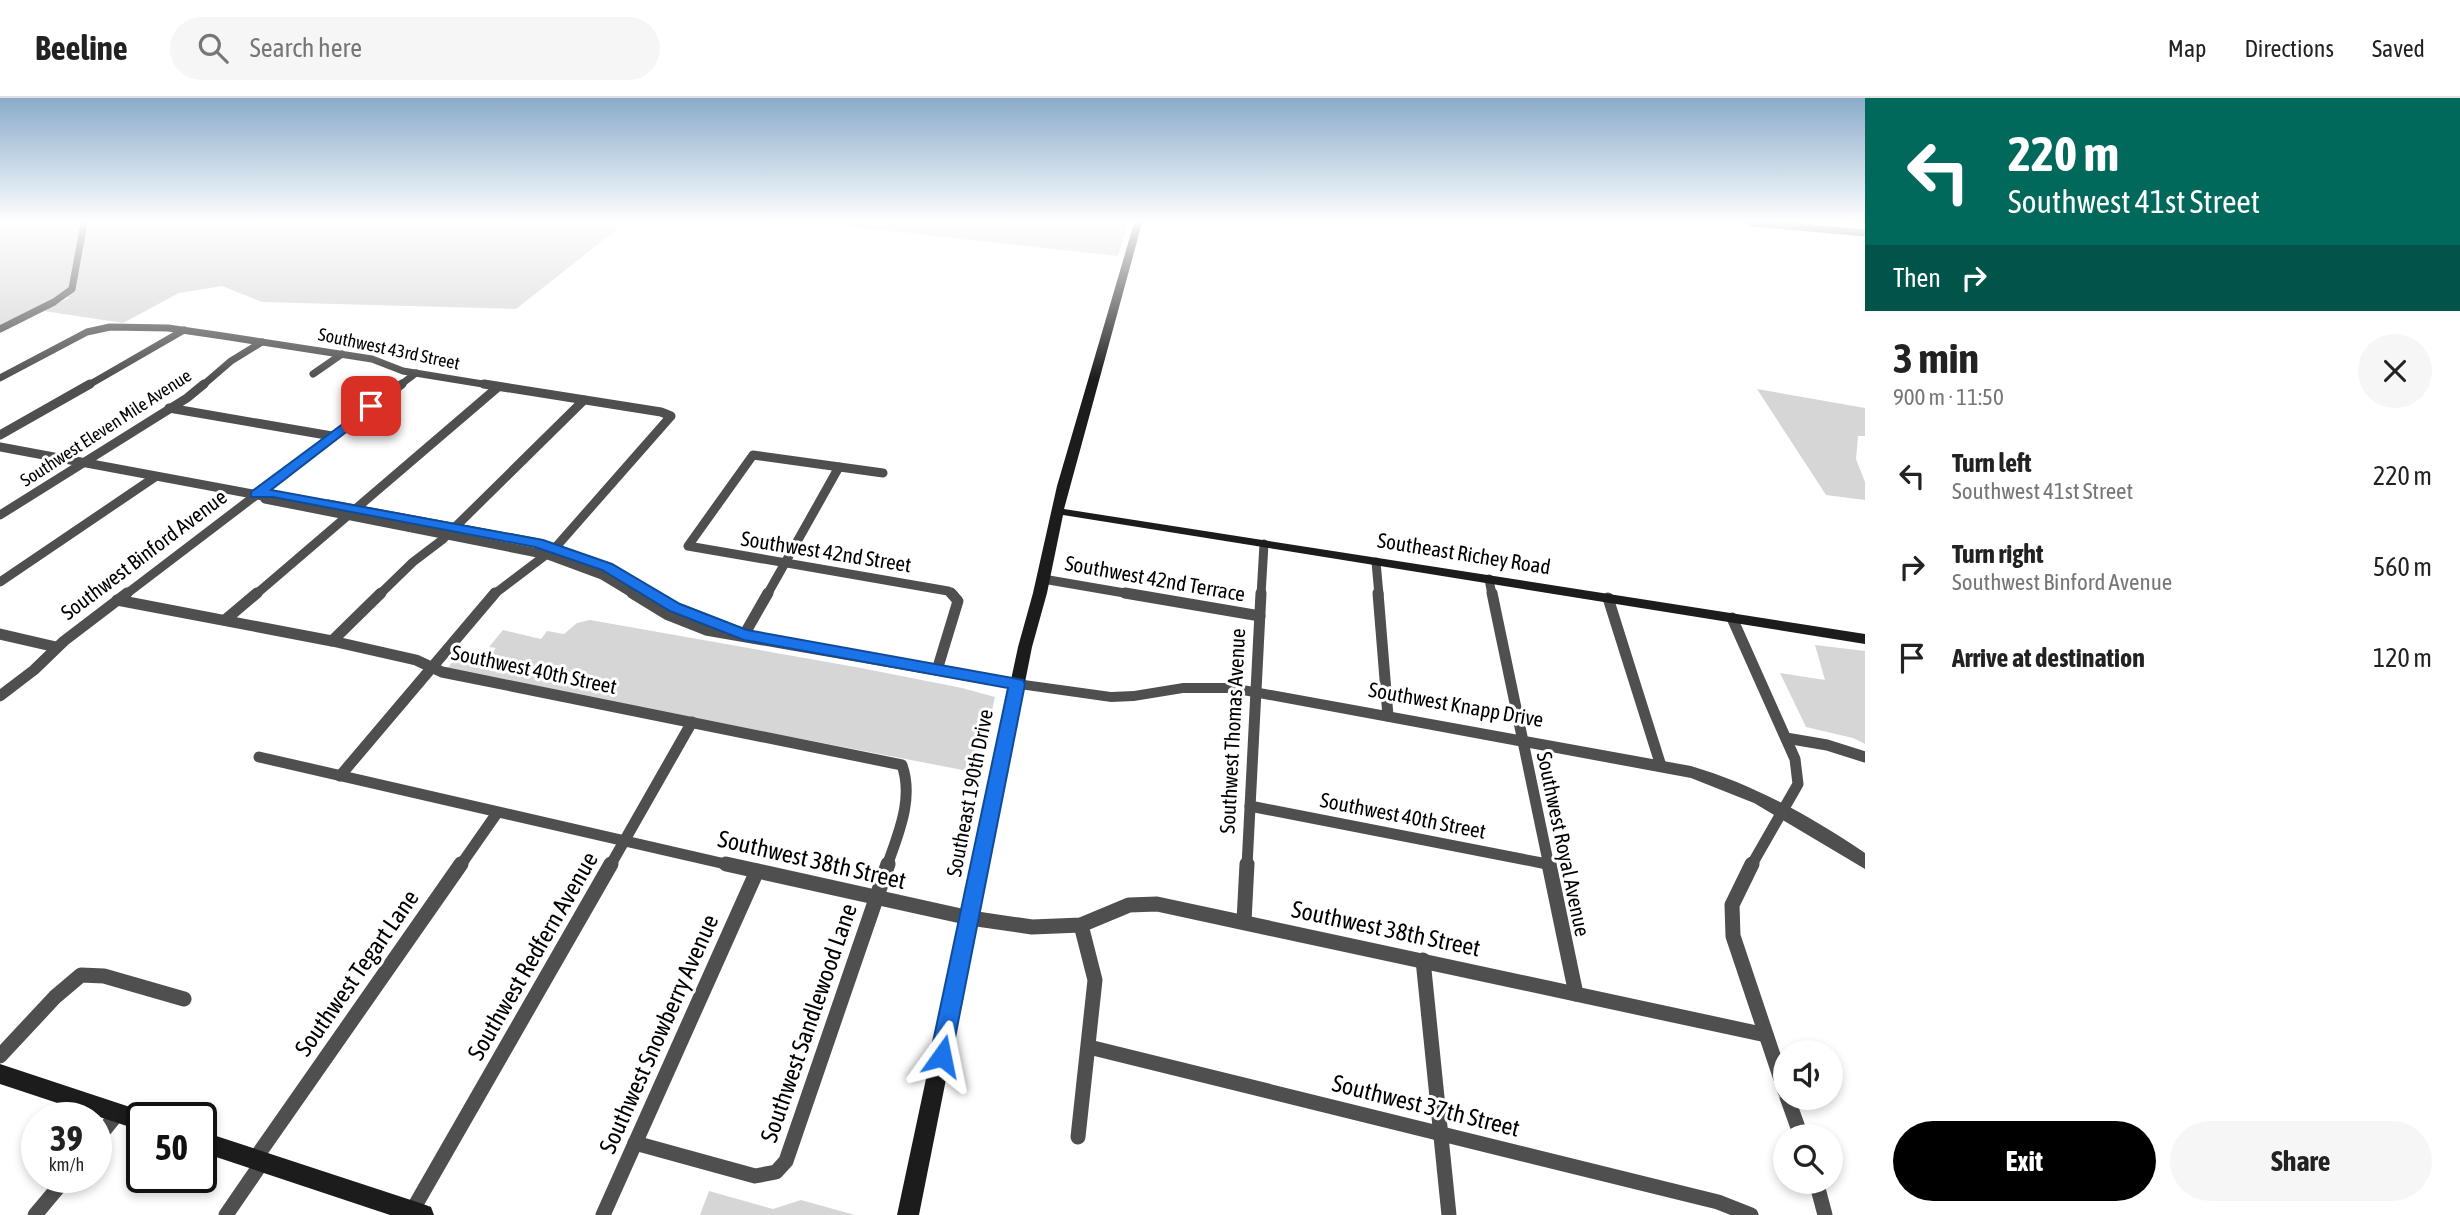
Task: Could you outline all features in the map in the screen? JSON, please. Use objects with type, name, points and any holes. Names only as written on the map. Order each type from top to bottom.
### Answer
[{"type":"main road","name":"Southeast 190th Drive","points":[[908,1215],[1017,684],[1057,511],[1123,275]]},
{"type":"main road","name":"Southeast Richey Road","points":[[1057,511],[1865,639]]},
{"type":"main road","points":[[0,1074],[126,1116]]},
{"type":"main road","points":[[217,1146],[418,1213]]},
{"type":"street","points":[[0,329],[63,297],[72,289],[75,275]]},
{"type":"street","name":"Southwest 43rd Street","points":[[0,378],[99,328],[184,330],[372,359],[403,371],[671,416],[552,551]]},
{"type":"street","points":[[0,435],[184,330]]},
{"type":"street","name":"Southwest Eleven Mile Avenue","points":[[0,515],[169,408],[262,342]]},
{"type":"street","points":[[313,374],[342,354]]},
{"type":"street","name":"Southwest Binford Avenue","points":[[0,696],[34,670],[56,647],[259,495],[415,373]]},
{"type":"street","points":[[225,620],[498,387]]},
{"type":"street","points":[[332,641],[584,400]]},
{"type":"street","points":[[169,408],[332,436]]},
{"type":"street","points":[[0,447],[259,495],[273,494],[350,512],[552,551],[607,567],[675,607],[744,635],[1017,684]]},
{"type":"street","name":"Southwest 42nd Street","points":[[839,467],[753,455],[688,548],[948,592],[956,596],[958,601],[937,670]]},
{"type":"street","points":[[744,635],[839,467],[883,473]]},
{"type":"street","points":[[0,582],[155,477]]},
{"type":"street","name":"Southwest Thomas Avenue","points":[[1244,921],[1265,544]]},
{"type":"street","points":[[340,776],[498,590],[552,551]]},
{"type":"street","points":[[1376,562],[1388,716]]},
{"type":"street","name":"Southwest 42nd Terrace","points":[[1043,579],[1260,616]]},
{"type":"street","name":"Southwest Royal Avenue","points":[[1489,579],[1576,993]]},
{"type":"street","points":[[1608,598],[1661,766]]},
{"type":"street","name":"Southwest 40th Street","points":[[117,600],[332,641],[416,660],[442,672],[902,765]]},
{"type":"street","points":[[1732,618],[1795,759],[1798,784],[1732,905],[1733,936],[1773,1056]]},
{"type":"street","points":[[0,634],[56,647]]},
{"type":"street","name":"Southwest Knapp Drive","points":[[1017,684],[1111,697],[1200,687],[1256,691],[1661,766],[1720,780],[1783,809],[1865,862]]},
{"type":"street","name":"Southwest Redfern Avenue","points":[[418,1213],[692,722]]},
{"type":"street","points":[[1786,738],[1827,745],[1865,757]]},
{"type":"street","name":"Southwest 38th Street","points":[[259,757],[970,918],[1032,927],[1082,925],[1129,905],[1157,904],[1766,1035]]},
{"type":"street","name":"Southwest Sandlewood Lane","points":[[635,1143],[755,1176],[776,1172],[790,1152],[876,898],[906,800],[906,772],[902,765]]},
{"type":"street","name":"Southwest 40th Street","points":[[1250,806],[1548,864]]},
{"type":"street","name":"Southwest Tegart Lane","points":[[226,1215],[259,1160],[497,813]]},
{"type":"street","name":"Southwest Snowberry Avenue","points":[[603,1215],[757,871]]},
{"type":"street","points":[[1078,1137],[1095,980],[1082,925]]},
{"type":"street","points":[[1423,960],[1449,1215]]},
{"type":"street","points":[[0,1056],[55,997],[81,975],[104,976],[184,999]]},
{"type":"street","name":"Southwest 37th Street","points":[[1089,1047],[1718,1202],[1751,1215]]},
{"type":"street","points":[[112,1120],[118,1113]]},
{"type":"street","points":[[35,1215],[53,1193]]},
{"type":"street","points":[[1819,1194],[1825,1215]]},
{"type":"shaded area","points":[[0,275],[559,275],[516,309],[262,302],[222,286],[179,293],[123,323],[44,311],[70,297],[59,296],[0,326]]},
{"type":"shaded area","points":[[1757,389],[1865,408],[1865,436],[1858,436],[1856,459],[1865,482],[1865,500],[1826,495]]},
{"type":"shaded area","points":[[590,620],[861,668],[995,697],[978,773],[446,670],[454,660],[482,665],[496,648],[489,647],[503,630],[541,639],[547,631],[564,634],[577,623]]},
{"type":"shaded area","points":[[1815,645],[1865,651],[1865,744],[1853,738],[1806,727],[1780,673],[1825,680]]},
{"type":"shaded area","points":[[709,1191],[773,1209],[801,1200],[855,1215],[700,1215]]},
{"type":"route","points":[[371,406],[256,495],[273,494],[538,543],[607,567],[687,614],[726,626],[744,635],[1017,684],[942,1056]]}]
